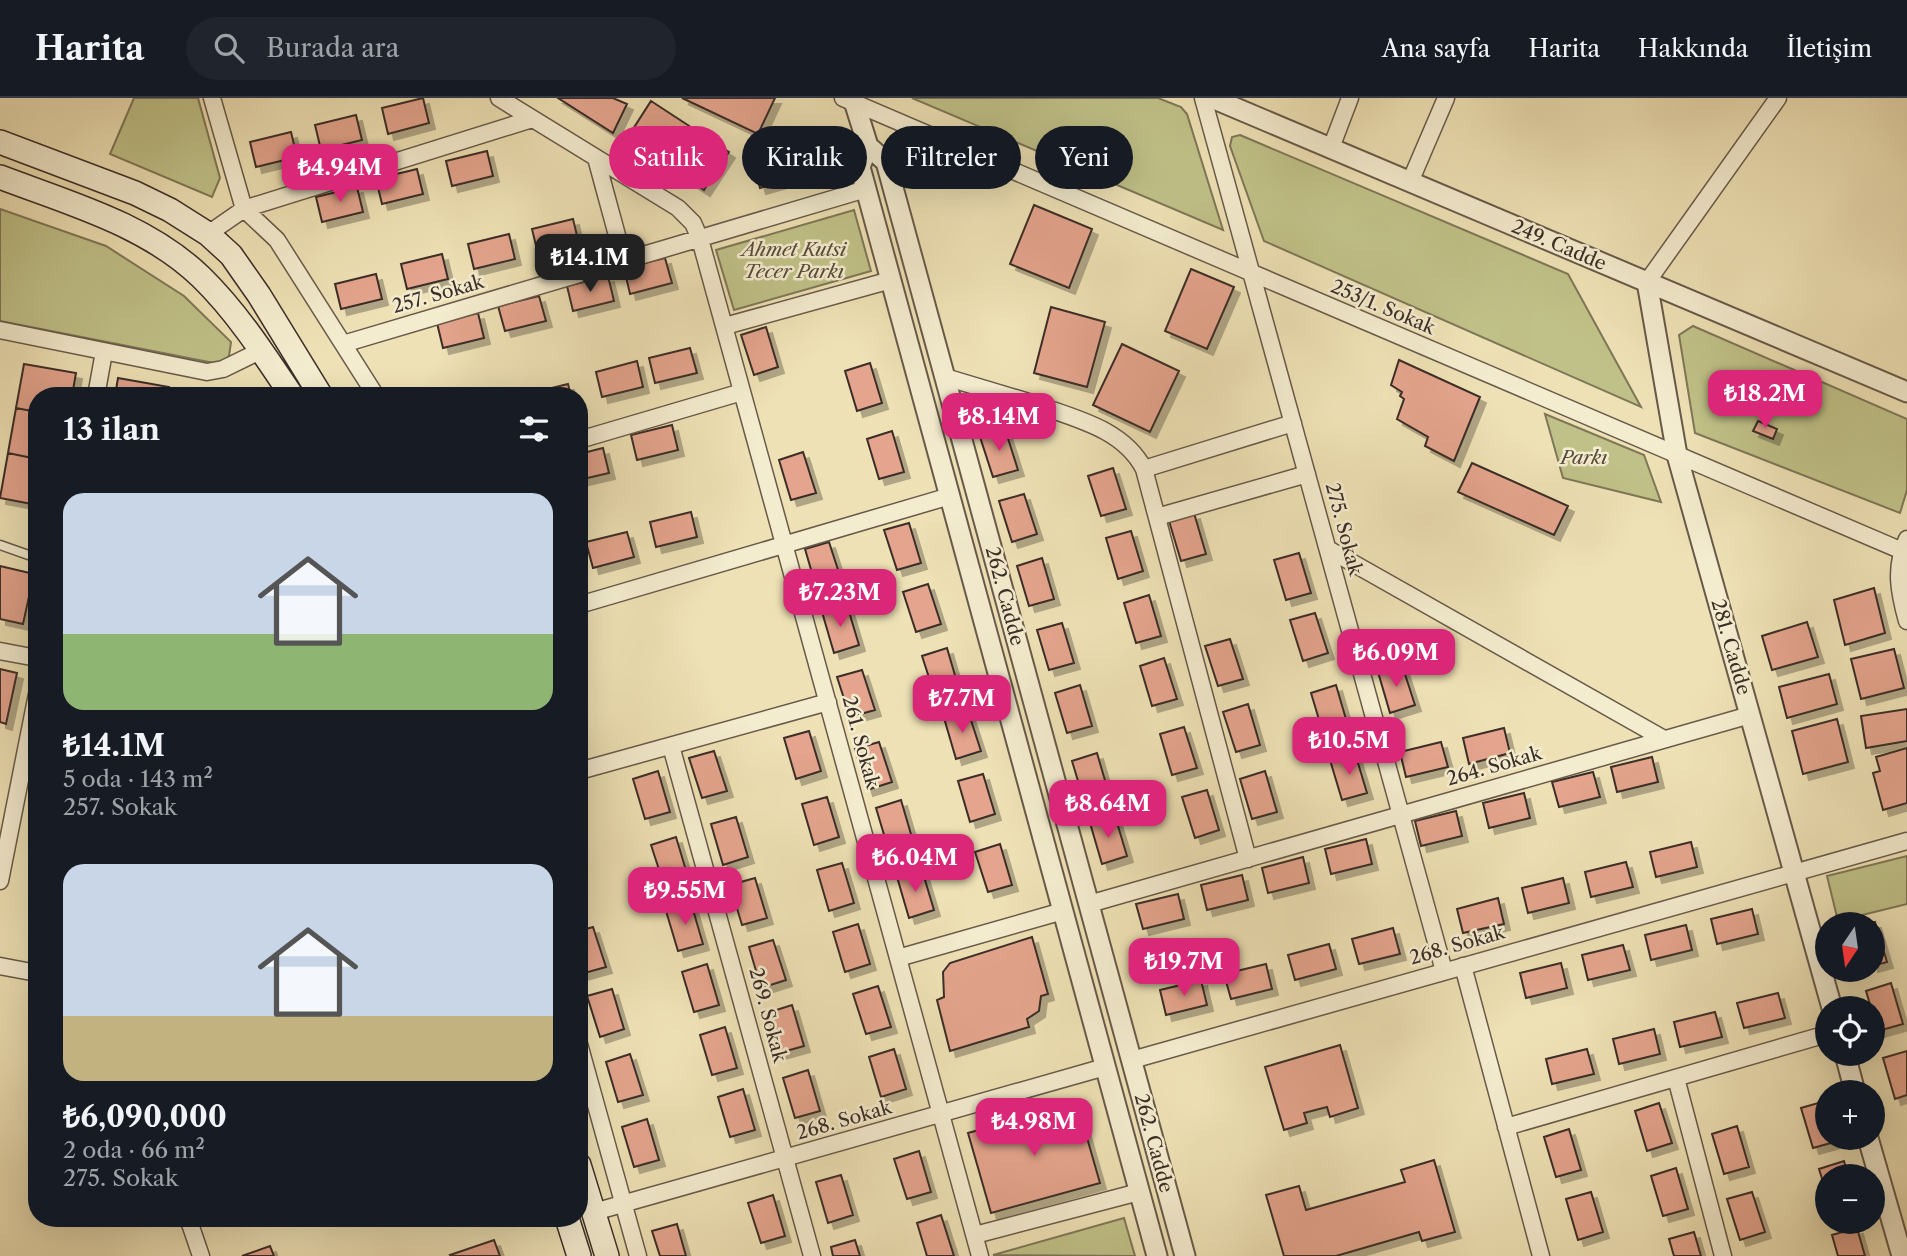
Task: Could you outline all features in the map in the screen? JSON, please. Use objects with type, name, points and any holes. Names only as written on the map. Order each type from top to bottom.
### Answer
[{"type":"main road","points":[[0,142],[135,193],[208,234],[231,256],[259,295],[315,387]]},
{"type":"main road","points":[[0,177],[114,220],[184,263],[222,299],[262,350],[286,387]]},
{"type":"main road","points":[[184,263],[208,234]]},
{"type":"main road","points":[[588,1193],[607,1256]]},
{"type":"main road","points":[[570,1227],[579,1256]]},
{"type":"street","points":[[212,98],[244,209],[277,240],[370,387]]},
{"type":"street","name":"261. Sokak","points":[[499,98],[678,208],[693,223],[700,239],[980,1256]]},
{"type":"street","name":"275. Sokak","points":[[1203,98],[1444,971]]},
{"type":"street","name":"249. Cadde","points":[[1212,98],[1907,392]]},
{"type":"street","points":[[1331,148],[1350,98]]},
{"type":"street","points":[[1410,182],[1446,98]]},
{"type":"street","points":[[1647,282],[1778,98]]},
{"type":"street","name":"253/1. Sokak","points":[[850,100],[1677,455],[1905,548]]},
{"type":"street","name":"262. Cadde","points":[[850,100],[868,146],[886,162],[1185,1256]]},
{"type":"street","points":[[208,234],[244,209],[532,119]]},
{"type":"street","name":"262. Cadde","points":[[868,146],[860,167],[1157,1256]]},
{"type":"street","points":[[596,158],[624,261]]},
{"type":"street","name":"257. Sokak","points":[[343,344],[866,190]]},
{"type":"street","points":[[725,326],[891,280]]},
{"type":"street","name":"281. Cadde","points":[[1647,282],[1677,455],[1829,996]]},
{"type":"street","points":[[0,330],[207,372],[223,369],[262,350]]},
{"type":"street","points":[[98,387],[104,352]]},
{"type":"street","points":[[945,377],[1032,403],[1096,426],[1114,436],[1138,457],[1157,516],[1248,859]]},
{"type":"street","points":[[588,437],[743,392]]},
{"type":"street","points":[[957,419],[1032,403]]},
{"type":"street","points":[[1144,469],[1293,423]]},
{"type":"street","points":[[1157,516],[1307,474]]},
{"type":"street","points":[[588,602],[950,496]]},
{"type":"street","points":[[1905,548],[1898,579],[1907,621]]},
{"type":"street","points":[[1328,550],[1664,739]]},
{"type":"street","points":[[0,651],[28,656]]},
{"type":"street","points":[[588,769],[828,702]]},
{"type":"street","name":"264. Sokak","points":[[1089,904],[1750,715]]},
{"type":"street","points":[[0,881],[28,739]]},
{"type":"street","name":"269. Sokak","points":[[671,746],[812,1256]]},
{"type":"street","name":"268. Sokak","points":[[1132,1060],[1907,841]]},
{"type":"street","points":[[898,958],[1063,911]]},
{"type":"street","points":[[1464,965],[1536,1255]]},
{"type":"street","points":[[0,966],[28,971]]},
{"type":"street","points":[[1506,1127],[1815,1037]]},
{"type":"street","points":[[1105,1067],[1132,1060]]},
{"type":"street","name":"268. Sokak","points":[[594,1212],[1105,1067]]},
{"type":"street","points":[[588,1077],[638,1256]]},
{"type":"street","points":[[1676,1078],[1723,1256]]},
{"type":"street","points":[[1871,1150],[1902,1256]]},
{"type":"street","points":[[975,1235],[1139,1192]]},
{"type":"street","points":[[191,1227],[201,1256]]},
{"type":"lane","points":[[0,545],[28,555]]},
{"type":"green space","points":[[134,98],[198,98],[220,178],[212,197],[110,154]]},
{"type":"green space","points":[[912,98],[1158,98],[1181,107],[1187,114],[1223,230],[1126,189],[1133,189],[1133,126],[1035,126],[1035,150],[1021,144],[1021,126],[978,126]]},
{"type":"green space","points":[[1240,135],[1568,274],[1641,407],[1264,241],[1230,146],[1232,137]]},
{"type":"green space","points":[[0,209],[106,246],[184,296],[231,342],[229,356],[219,364],[0,321]]},
{"type":"green space","name":"Ahmet Kutsi Tecer Parkı","points":[[854,210],[871,271],[734,310],[716,250]]},
{"type":"green space","points":[[1693,326],[1907,419],[1907,490],[1900,513],[1695,433],[1679,335]]},
{"type":"green space","name":"Parkı","points":[[1545,414],[1644,455],[1661,502],[1563,478]]},
{"type":"green space","points":[[1907,856],[1907,904],[1875,912],[1836,912],[1827,876]]},
{"type":"green space","points":[[1124,1218],[1135,1256],[993,1255]]},
{"type":"building","points":[[423,98],[429,123],[388,134],[382,108]]},
{"type":"building","points":[[558,98],[613,98],[627,104],[616,126],[609,126],[609,130]]},
{"type":"building","points":[[682,98],[775,98],[762,126],[742,126]]},
{"type":"building","points":[[651,101],[689,126],[635,126]]},
{"type":"building","points":[[356,115],[362,140],[321,150],[315,125]]},
{"type":"building","points":[[291,132],[297,157],[256,167],[250,142]]},
{"type":"building","points":[[487,151],[493,176],[452,186],[446,161]]},
{"type":"building","points":[[417,169],[423,194],[382,204],[376,179]]},
{"type":"building","points":[[357,187],[363,212],[322,222],[316,197]]},
{"type":"building","points":[[1034,205],[1092,229],[1069,288],[1010,264]]},
{"type":"building","points":[[573,219],[579,244],[538,254],[532,229]]},
{"type":"building","points":[[509,234],[515,259],[474,269],[468,244]]},
{"type":"building","points":[[442,254],[448,279],[407,289],[401,264]]},
{"type":"building","points":[[665,258],[672,283],[630,294],[624,268]]},
{"type":"building","points":[[1191,269],[1234,287],[1207,349],[1165,331]]},
{"type":"building","points":[[376,274],[382,299],[341,309],[335,284]]},
{"type":"building","points":[[608,276],[614,301],[573,311],[567,286]]},
{"type":"building","points":[[539,296],[546,321],[505,331],[498,306]]},
{"type":"building","points":[[1051,307],[1105,322],[1087,387],[1034,373]]},
{"type":"building","points":[[478,313],[484,338],[443,348],[437,323]]},
{"type":"building","points":[[766,327],[778,367],[754,375],[741,335]]},
{"type":"building","points":[[1122,344],[1179,371],[1150,432],[1093,405]]},
{"type":"building","points":[[690,348],[697,373],[655,383],[649,358]]},
{"type":"building","points":[[1399,360],[1480,397],[1454,461],[1425,446],[1428,437],[1397,419],[1404,399],[1400,396],[1402,392],[1391,385]]},
{"type":"building","points":[[637,361],[643,387],[602,397],[596,372]]},
{"type":"building","points":[[870,363],[882,403],[857,411],[845,371]]},
{"type":"building","points":[[24,364],[76,373],[74,387],[28,387],[28,410],[16,408]]},
{"type":"building","points":[[118,378],[169,387],[116,387]]},
{"type":"building","points":[[1775,382],[1794,391],[1789,401],[1770,392]]},
{"type":"building","points":[[16,408],[28,410],[28,457],[8,453]]},
{"type":"building","points":[[1758,421],[1777,429],[1773,439],[1753,431]]},
{"type":"building","points":[[672,425],[678,450],[637,460],[631,435]]},
{"type":"building","points":[[1005,429],[1018,470],[993,477],[980,437]]},
{"type":"building","points":[[892,431],[904,472],[879,479],[867,439]]},
{"type":"building","points":[[603,448],[609,473],[588,478],[588,452]]},
{"type":"building","points":[[803,452],[816,493],[791,500],[779,460]]},
{"type":"building","points":[[8,453],[28,457],[28,503],[0,498]]},
{"type":"building","points":[[1472,463],[1568,506],[1554,535],[1458,492]]},
{"type":"building","points":[[1113,468],[1126,509],[1101,516],[1088,476]]},
{"type":"building","points":[[1024,494],[1037,534],[1012,542],[999,501]]},
{"type":"building","points":[[691,512],[697,537],[656,547],[650,522]]},
{"type":"building","points":[[1194,513],[1206,554],[1181,561],[1169,521]]},
{"type":"building","points":[[909,523],[921,563],[897,570],[884,530]]},
{"type":"building","points":[[1131,531],[1143,571],[1118,579],[1106,538]]},
{"type":"building","points":[[627,532],[634,557],[593,568],[588,542]]},
{"type":"building","points":[[829,542],[842,582],[817,590],[805,549]]},
{"type":"building","points":[[1299,553],[1311,593],[1286,600],[1274,560]]},
{"type":"building","points":[[1042,558],[1054,599],[1029,606],[1017,566]]},
{"type":"building","points":[[0,566],[28,573],[28,601],[23,624],[0,619]]},
{"type":"building","points":[[928,584],[941,624],[916,632],[903,592]]},
{"type":"building","points":[[1874,588],[1885,633],[1845,645],[1834,600]]},
{"type":"building","points":[[1149,595],[1161,636],[1136,643],[1124,603]]},
{"type":"building","points":[[847,605],[859,645],[834,653],[822,612]]},
{"type":"building","points":[[1315,613],[1328,653],[1303,661],[1290,620]]},
{"type":"building","points":[[1807,622],[1818,657],[1772,670],[1762,636]]},
{"type":"building","points":[[1062,623],[1074,663],[1049,670],[1037,630]]},
{"type":"building","points":[[1230,639],[1243,679],[1218,686],[1205,646]]},
{"type":"building","points":[[947,648],[959,689],[935,696],[922,656]]},
{"type":"building","points":[[1894,649],[1904,688],[1861,699],[1851,659]]},
{"type":"building","points":[[1164,658],[1177,699],[1152,706],[1140,666]]},
{"type":"building","points":[[1402,665],[1415,705],[1390,713],[1378,672]]},
{"type":"building","points":[[0,669],[17,673],[6,724],[0,722]]},
{"type":"building","points":[[862,670],[875,710],[850,717],[837,677]]},
{"type":"building","points":[[1829,674],[1837,704],[1787,718],[1779,687]]},
{"type":"building","points":[[1080,685],[1092,726],[1067,733],[1055,693]]},
{"type":"building","points":[[1336,685],[1348,726],[1323,733],[1311,693]]},
{"type":"building","points":[[1248,704],[1260,745],[1236,752],[1223,712]]},
{"type":"building","points":[[1907,709],[1907,741],[1866,748],[1861,716]]},
{"type":"building","points":[[968,711],[981,751],[956,759],[944,718]]},
{"type":"building","points":[[1837,719],[1848,762],[1803,774],[1792,731]]},
{"type":"building","points":[[1184,727],[1197,768],[1172,775],[1160,734]]},
{"type":"building","points":[[1504,728],[1510,753],[1469,764],[1463,738]]},
{"type":"building","points":[[809,731],[821,771],[796,779],[784,738]]},
{"type":"building","points":[[879,742],[892,782],[867,790],[855,749]]},
{"type":"building","points":[[1441,742],[1448,767],[1406,777],[1400,752]]},
{"type":"building","points":[[1907,748],[1907,803],[1883,810],[1873,773],[1880,771],[1876,757]]},
{"type":"building","points":[[714,751],[727,791],[702,798],[689,758]]},
{"type":"building","points":[[1097,753],[1109,794],[1084,801],[1072,761]]},
{"type":"building","points":[[1355,753],[1367,793],[1342,800],[1330,760]]},
{"type":"building","points":[[1652,757],[1658,782],[1617,792],[1611,767]]},
{"type":"building","points":[[658,771],[670,812],[645,819],[633,779]]},
{"type":"building","points":[[1265,771],[1277,812],[1252,819],[1240,779]]},
{"type":"building","points":[[1593,772],[1600,797],[1559,807],[1552,782]]},
{"type":"building","points":[[983,774],[995,814],[970,822],[958,781]]},
{"type":"building","points":[[1207,790],[1219,830],[1195,838],[1182,797]]},
{"type":"building","points":[[1524,793],[1530,818],[1489,828],[1483,803]]},
{"type":"building","points":[[827,797],[839,837],[814,845],[802,804]]},
{"type":"building","points":[[901,800],[913,841],[888,848],[876,808]]},
{"type":"building","points":[[1456,811],[1462,836],[1421,846],[1415,821]]},
{"type":"building","points":[[1115,816],[1127,856],[1102,864],[1090,823]]},
{"type":"building","points":[[736,817],[748,857],[723,865],[711,824]]},
{"type":"building","points":[[676,837],[688,877],[664,885],[651,845]]},
{"type":"building","points":[[1366,839],[1372,864],[1331,874],[1325,849]]},
{"type":"building","points":[[1691,842],[1697,867],[1656,877],[1650,852]]},
{"type":"building","points":[[1000,844],[1012,885],[988,892],[975,852]]},
{"type":"building","points":[[1303,857],[1309,883],[1268,893],[1262,868]]},
{"type":"building","points":[[1626,862],[1633,887],[1591,897],[1585,872]]},
{"type":"building","points":[[842,863],[854,903],[829,911],[817,870]]},
{"type":"building","points":[[922,870],[934,910],[909,918],[897,877]]},
{"type":"building","points":[[1242,875],[1248,900],[1207,910],[1201,885]]},
{"type":"building","points":[[755,878],[767,918],[742,925],[730,885]]},
{"type":"building","points":[[1563,878],[1569,903],[1528,913],[1522,888]]},
{"type":"building","points":[[1178,894],[1184,919],[1143,929],[1136,904]]},
{"type":"building","points":[[1498,898],[1504,924],[1463,933],[1457,909]]},
{"type":"building","points":[[691,903],[703,944],[678,951],[666,911]]},
{"type":"building","points":[[1752,909],[1758,934],[1717,944],[1711,919]]},
{"type":"building","points":[[858,924],[870,964],[845,972],[833,932]]},
{"type":"building","points":[[1686,925],[1692,950],[1651,960],[1645,935]]},
{"type":"building","points":[[593,927],[606,967],[588,972],[588,928]]},
{"type":"building","points":[[1393,928],[1400,954],[1359,964],[1352,939]]},
{"type":"building","points":[[1032,937],[1048,994],[1041,996],[1039,1011],[1027,1019],[1029,1027],[950,1051],[937,1000],[944,997],[943,972],[950,963]]},
{"type":"building","points":[[773,940],[786,980],[761,988],[749,947]]},
{"type":"building","points":[[1329,944],[1336,969],[1295,980],[1288,955]]},
{"type":"building","points":[[1623,945],[1630,970],[1588,980],[1582,955]]},
{"type":"building","points":[[1561,963],[1567,988],[1526,998],[1520,973]]},
{"type":"building","points":[[707,964],[719,1005],[694,1012],[682,972]]},
{"type":"building","points":[[1266,964],[1272,989],[1231,999],[1224,974]]},
{"type":"building","points":[[1201,980],[1207,1005],[1166,1015],[1160,990]]},
{"type":"building","points":[[1891,983],[1903,1024],[1885,1029],[1885,996],[1868,996],[1866,991]]},
{"type":"building","points":[[878,986],[891,1027],[866,1034],[853,994]]},
{"type":"building","points":[[612,989],[624,1029],[600,1037],[588,996]]},
{"type":"building","points":[[1778,993],[1785,1018],[1744,1028],[1737,1003]]},
{"type":"building","points":[[792,1005],[804,1046],[779,1053],[767,1013]]},
{"type":"building","points":[[1715,1012],[1722,1037],[1680,1047],[1674,1022]]},
{"type":"building","points":[[725,1027],[737,1068],[712,1075],[700,1035]]},
{"type":"building","points":[[1654,1029],[1660,1054],[1619,1064],[1613,1039]]},
{"type":"building","points":[[1340,1045],[1358,1108],[1330,1117],[1327,1107],[1304,1113],[1307,1123],[1284,1130],[1265,1067]]},
{"type":"building","points":[[894,1049],[906,1089],[881,1097],[869,1057]]},
{"type":"building","points":[[1587,1049],[1594,1074],[1552,1084],[1546,1059]]},
{"type":"building","points":[[1907,1051],[1907,1095],[1895,1099],[1885,1057]]},
{"type":"building","points":[[630,1054],[643,1095],[618,1102],[606,1062]]},
{"type":"building","points":[[808,1070],[820,1111],[795,1118],[783,1078]]},
{"type":"building","points":[[743,1089],[755,1130],[730,1137],[718,1097]]},
{"type":"building","points":[[1077,1103],[1100,1183],[991,1213],[968,1133]]},
{"type":"building","points":[[1659,1103],[1672,1143],[1647,1151],[1635,1111]]},
{"type":"building","points":[[1815,1104],[1815,1147],[1813,1148],[1801,1108]]},
{"type":"building","points":[[647,1119],[659,1160],[634,1167],[622,1127]]},
{"type":"building","points":[[1737,1126],[1749,1167],[1724,1174],[1712,1134]]},
{"type":"building","points":[[1569,1129],[1581,1170],[1556,1177],[1544,1137]]},
{"type":"building","points":[[919,1151],[931,1192],[907,1199],[894,1159]]},
{"type":"building","points":[[1434,1160],[1455,1232],[1422,1241],[1419,1232],[1336,1256],[1284,1256],[1266,1195],[1299,1186],[1306,1210],[1405,1182],[1401,1170]]},
{"type":"building","points":[[1676,1168],[1688,1209],[1663,1216],[1651,1176]]},
{"type":"building","points":[[841,1175],[853,1215],[828,1223],[816,1182]]},
{"type":"building","points":[[1591,1192],[1603,1232],[1578,1240],[1566,1199]]},
{"type":"building","points":[[1752,1192],[1765,1232],[1740,1240],[1727,1199]]},
{"type":"building","points":[[773,1195],[785,1236],[761,1243],[748,1203]]},
{"type":"building","points":[[941,1215],[954,1256],[927,1256],[917,1223]]},
{"type":"building","points":[[677,1224],[686,1256],[660,1256],[652,1231]]},
{"type":"building","points":[[1694,1232],[1701,1256],[1674,1256],[1669,1239]]},
{"type":"building","points":[[1859,1234],[1865,1256],[1838,1256],[1832,1235]]},
{"type":"building","points":[[494,1240],[500,1256],[450,1255]]},
{"type":"building","points":[[855,1240],[860,1256],[833,1256],[831,1247]]},
{"type":"building","points":[[270,1246],[274,1256],[242,1256]]}]
